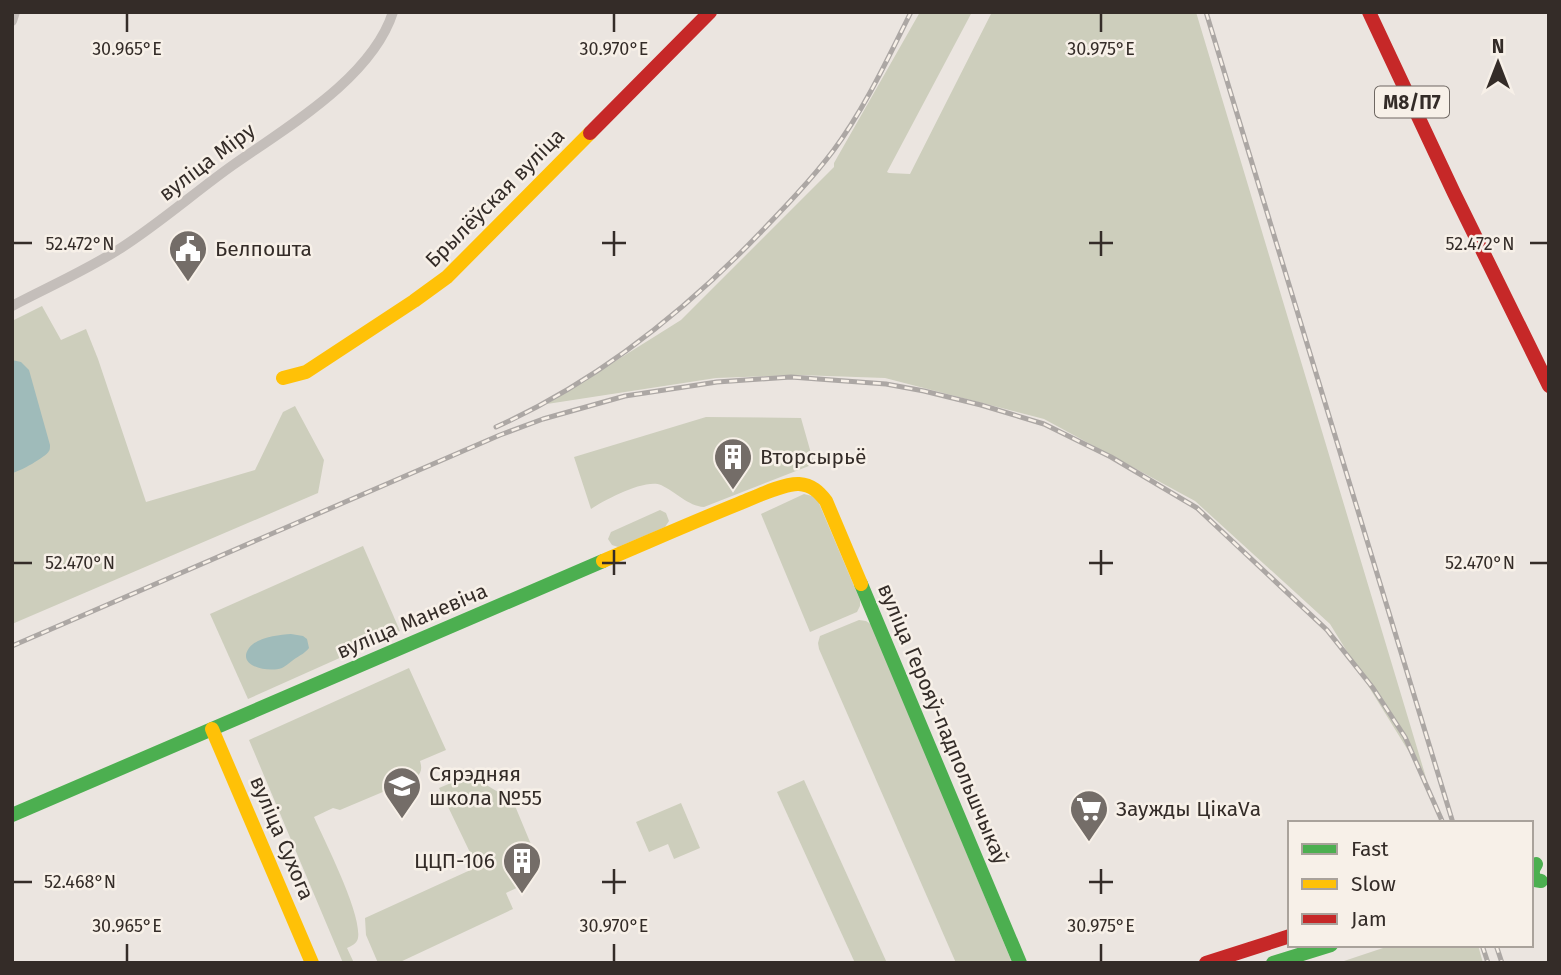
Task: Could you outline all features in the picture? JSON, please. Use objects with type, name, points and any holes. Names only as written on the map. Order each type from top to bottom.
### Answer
[{"type":"street","points":[[12,22],[15,12]]},
{"type":"street","name":"вуліца Міру","points":[[12,306],[119,249],[151,228],[308,111],[339,87],[366,60],[383,37],[393,12]]},
{"type":"street","name":"Брылёўская вуліца","points":[[283,378],[306,372],[447,277],[710,12]]},
{"type":"street","name":"М8/П7","points":[[1369,12],[1549,386]]},
{"type":"street","name":"вуліца Маневіча","points":[[12,815],[767,492],[797,484],[818,491],[826,501]]},
{"type":"street","name":"вуліца Герояў-падпольшчыкаў","points":[[826,501],[1020,963]]},
{"type":"street","name":"вуліца Сухога","points":[[212,729],[312,963]]},
{"type":"street","points":[[1206,963],[1288,937]]},
{"type":"street","points":[[1273,963],[1325,947]]},
{"type":"green space","points":[[920,12],[972,12],[887,172],[889,173],[910,174],[992,12],[1196,12],[1427,781],[1330,624],[1195,501],[1044,419],[885,378],[799,375],[716,378],[547,404],[681,320],[834,167]]},
{"type":"green space","points":[[42,306],[61,340],[86,329],[146,502],[255,470],[283,412],[295,406],[324,460],[318,493],[12,624],[12,321]]},
{"type":"green space","points":[[706,417],[801,418],[814,464],[704,507],[654,484],[625,491],[591,509],[574,457]]},
{"type":"green space","points":[[804,494],[818,501],[860,600],[857,612],[810,632],[761,514]]},
{"type":"green space","points":[[660,510],[666,513],[669,521],[665,527],[618,547],[612,545],[608,539],[611,532]]},
{"type":"green space","points":[[363,546],[400,631],[248,699],[210,614]]},
{"type":"green space","points":[[859,620],[872,625],[1010,963],[956,963],[819,649],[820,636]]},
{"type":"green space","points":[[409,668],[446,750],[420,761],[421,770],[416,778],[340,810],[333,808],[314,817],[349,896],[358,927],[357,940],[347,948],[354,963],[343,963],[249,740]]},
{"type":"green space","points":[[470,775],[513,801],[535,854],[519,878],[523,885],[506,893],[513,909],[398,963],[378,963],[366,935],[365,918],[477,867],[439,788]]},
{"type":"green space","points":[[804,780],[887,963],[855,963],[777,792]]},
{"type":"green space","points":[[681,803],[700,848],[674,859],[668,844],[649,852],[636,822]]},
{"type":"green space","points":[[1386,947],[1479,947],[1483,963],[1338,963]]},
{"type":"water","points":[[12,360],[21,362],[29,370],[50,445],[49,451],[43,457],[12,473]]},
{"type":"water","points":[[291,634],[307,639],[309,648],[305,652],[284,667],[276,669],[262,669],[250,664],[246,654],[257,641]]},
{"type":"railway","points":[[496,427],[569,389],[603,367],[669,317],[730,263],[798,193],[845,135],[911,12]]},
{"type":"railway","points":[[1206,12],[1452,821]]},
{"type":"railway","points":[[12,646],[500,435],[543,419],[625,396],[717,382],[791,377],[886,384],[981,405],[1044,424],[1111,457],[1197,508],[1327,630],[1373,688],[1405,737],[1442,821]]},
{"type":"railway","points":[[1483,947],[1488,963]]},
{"type":"railway","points":[[1497,947],[1502,963]]},
{"type":"traffic: fast","points":[[12,815],[603,561]]},
{"type":"traffic: fast","points":[[861,584],[1020,963]]},
{"type":"traffic: fast","points":[[1536,864],[1533,876],[1535,880],[1541,881]]},
{"type":"traffic: fast","points":[[1273,963],[1325,947]]},
{"type":"traffic: slow","points":[[283,378],[306,372],[447,277],[590,133]]},
{"type":"traffic: slow","points":[[603,561],[768,491],[799,484],[815,490],[826,501],[861,584]]},
{"type":"traffic: slow","points":[[212,729],[312,963]]},
{"type":"traffic: jam","points":[[590,133],[710,12]]},
{"type":"traffic: jam","points":[[1369,12],[1549,386]]},
{"type":"traffic: jam","points":[[1206,963],[1288,937]]},
{"type":"place","name":"Белпошта","points":[[188,283]]},
{"type":"place","name":"Вторсырьё","points":[[733,491]]},
{"type":"place","name":"Сярэдняя школа №55","points":[[402,820]]},
{"type":"place","name":"Заужды ЦікаVа","points":[[1089,843]]},
{"type":"place","name":"ЦЦП-106","points":[[522,895]]}]
